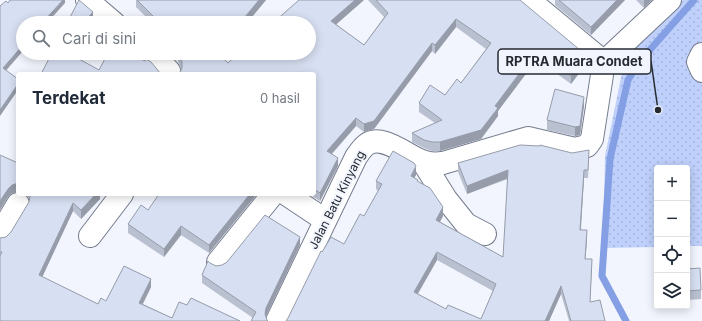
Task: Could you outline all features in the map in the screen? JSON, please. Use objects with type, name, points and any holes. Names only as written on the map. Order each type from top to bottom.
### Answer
[{"type":"street","points":[[87,0],[106,16]]},
{"type":"street","points":[[529,0],[604,62],[670,0]]},
{"type":"street","points":[[702,54],[698,62],[702,71]]},
{"type":"street","points":[[158,60],[169,72]]},
{"type":"street","name":"Jalan Batu Kinyang","points":[[277,321],[356,157],[366,145],[375,141],[385,142],[423,162],[433,164],[443,163],[528,138],[575,148],[587,146],[592,140],[604,62]]},
{"type":"street","points":[[423,162],[450,204],[466,224],[485,234]]},
{"type":"street","points":[[90,236],[120,196]]},
{"type":"street","points":[[218,262],[271,196]]},
{"type":"street","points":[[289,196],[325,220]]},
{"type":"street","points":[[0,234],[18,204]]},
{"type":"shaded area","points":[[683,0],[702,0],[702,246],[690,246],[690,165],[654,165],[654,247],[603,248],[605,156],[624,63],[630,52]]},
{"type":"building","points":[[10,0],[63,0],[48,16],[16,16],[16,53],[3,68],[16,78],[16,87],[0,110],[0,6],[6,1],[8,3]]},
{"type":"building","points":[[79,0],[93,12],[89,16],[71,16]]},
{"type":"building","points":[[137,0],[259,0],[246,16],[153,16]]},
{"type":"building","points":[[299,0],[355,0],[331,21],[364,45],[388,13],[376,0],[520,0],[586,55],[571,76],[537,50],[495,106],[498,108],[481,130],[440,142],[424,140],[412,133],[442,120],[419,103],[430,85],[445,95],[457,79],[461,83],[491,43],[456,19],[435,45],[432,43],[374,121],[364,124],[356,118],[327,151],[338,158],[320,193],[316,190],[316,72],[180,72],[182,68],[181,60],[225,60],[228,63],[231,60],[316,60],[316,16],[281,16]]},
{"type":"building","points":[[559,0],[617,0],[591,27]]},
{"type":"building","points":[[48,60],[81,60],[99,70],[104,60],[148,60],[159,72],[42,72]]},
{"type":"building","points":[[555,89],[584,97],[580,126],[575,127],[547,120]]},
{"type":"building","points":[[520,145],[540,145],[572,153],[589,150],[588,170],[584,170],[580,230],[587,230],[585,259],[592,259],[590,302],[600,300],[605,321],[571,321],[561,286],[545,321],[286,321],[321,251],[322,252],[331,237],[344,244],[360,214],[364,216],[382,184],[376,181],[393,151],[414,163],[416,166],[411,176],[430,188],[443,207],[436,220],[503,257],[508,170],[467,186],[458,163]],"holes":[[[437,252],[496,284],[481,319],[448,305],[446,309],[414,292]]]},
{"type":"building","points":[[0,155],[16,162],[16,184],[8,189],[0,201]]},
{"type":"building","points":[[30,196],[94,196],[81,210],[73,203],[39,275],[98,304],[101,298],[106,301],[124,266],[151,279],[139,303],[172,318],[179,302],[187,305],[191,298],[240,321],[0,321],[0,256],[2,252],[0,252],[0,238],[6,237],[11,232],[29,202]]},
{"type":"building","points":[[158,196],[248,196],[209,245],[181,226],[164,249],[128,224],[141,205],[148,210]]},
{"type":"building","points":[[265,215],[300,237],[266,308],[265,314],[268,321],[251,321],[256,312],[202,275],[208,261],[216,266],[227,262]]},
{"type":"building","points":[[700,268],[701,290],[690,291],[690,269]]},
{"type":"waterway","points":[[626,321],[602,276],[610,159],[628,80],[640,61],[694,0]]},
{"type":"place","name":"RPTRA Muara Condet","points":[[658,110]]}]
